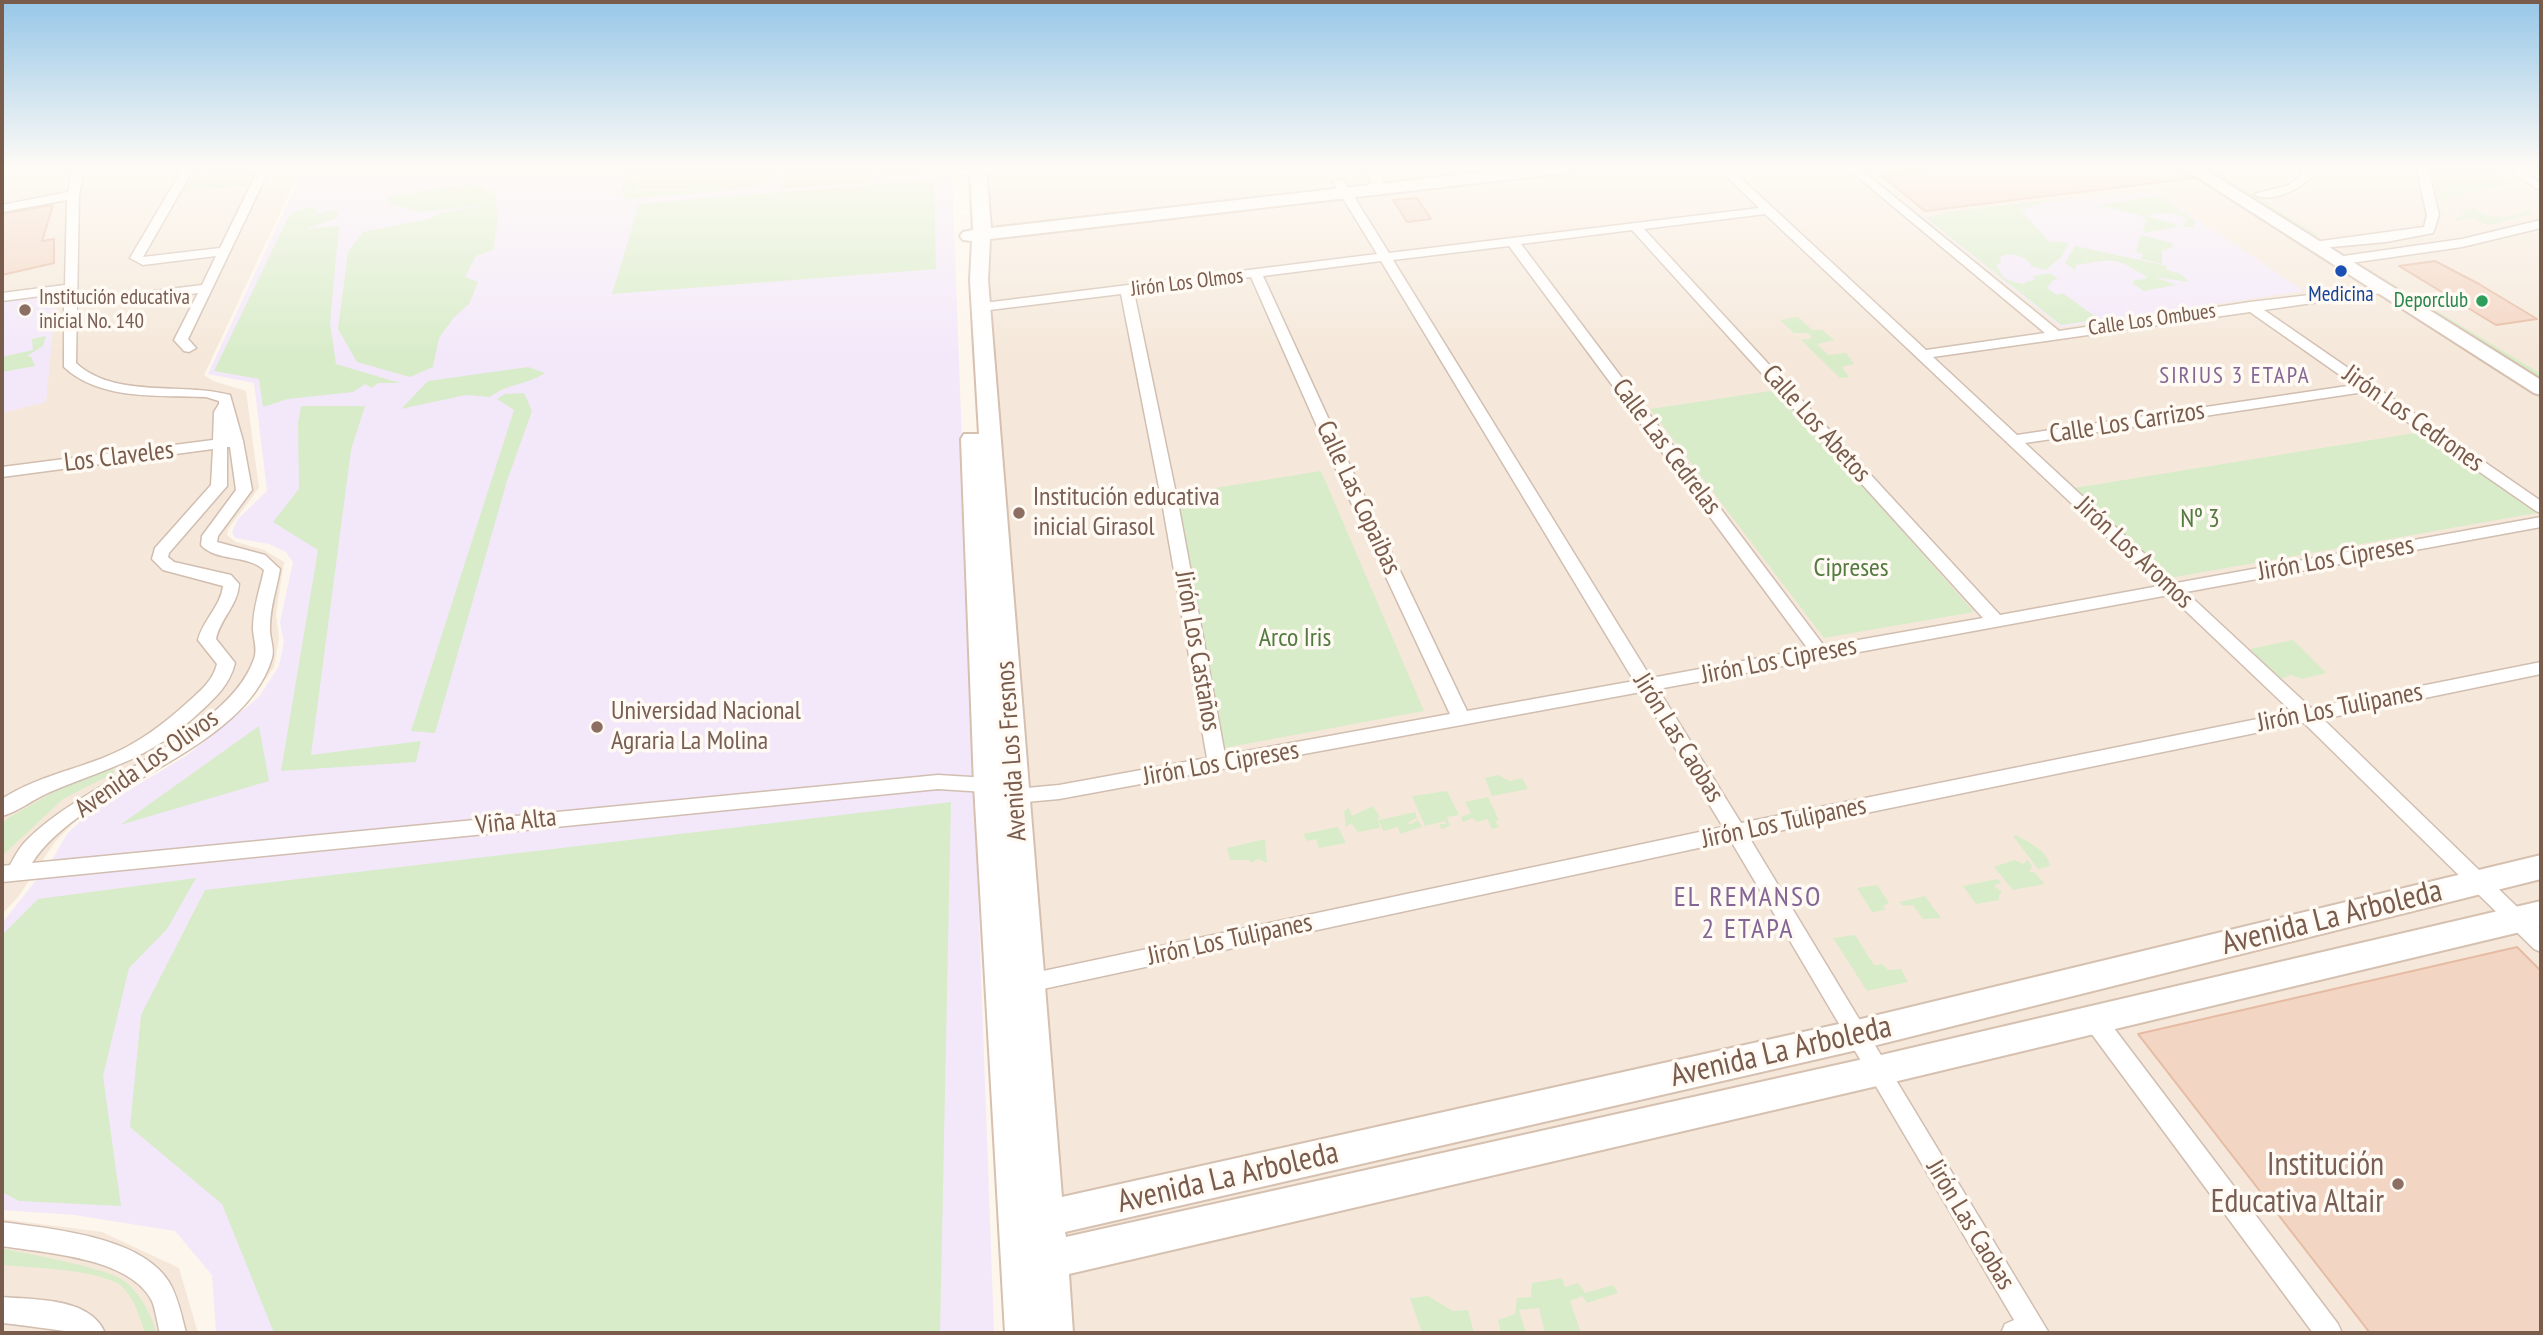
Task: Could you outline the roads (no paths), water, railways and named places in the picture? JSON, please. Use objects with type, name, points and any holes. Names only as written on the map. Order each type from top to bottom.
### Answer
[{"type":"main road","name":"Avenida Los Fresnos","points":[[975,230],[981,307],[1002,790],[1029,983],[1032,1222]]},
{"type":"main road","name":"Avenida Los Fresnos","points":[[1035,1263],[1054,1333]]},
{"type":"street","points":[[2,809],[30,792],[122,758],[141,747],[186,714],[215,687],[225,673],[226,663],[207,640],[211,625],[232,593],[231,584],[225,579],[169,566],[160,559],[161,552],[219,486],[228,443],[221,412],[228,403],[225,398],[208,393],[118,387],[95,383],[76,375],[69,364],[67,346],[72,288],[73,230]]},
{"type":"street","points":[[153,230],[136,258],[143,261],[225,251]]},
{"type":"street","points":[[189,348],[181,340],[235,230]]},
{"type":"street","name":"Avenida Los Fresnos","points":[[975,230],[965,279],[1035,1263],[1024,1333]]},
{"type":"street","name":"Jirón Las Caobas","points":[[1369,230],[1736,832],[1857,1035],[2027,1332]]},
{"type":"street","name":"Jirón Los Olmos","points":[[981,307],[1602,230]]},
{"type":"street","name":"Calle Los Abetos","points":[[1639,230],[1996,621]]},
{"type":"street","name":"Jirón Los Aromos","points":[[1790,230],[2307,715],[2476,882],[2533,926]]},
{"type":"street","points":[[1928,230],[2055,335]]},
{"type":"street","points":[[2289,230],[2314,246],[2338,252],[2386,238],[2427,230]]},
{"type":"street","points":[[2309,230],[2541,389]]},
{"type":"street","points":[[2430,230],[2462,243]]},
{"type":"street","points":[[2359,265],[2515,230]]},
{"type":"street","name":"Calle Las Cedrelas","points":[[1512,242],[1820,653]]},
{"type":"street","name":"Calle Las Copaibas","points":[[1256,274],[1350,483],[1462,720]]},
{"type":"street","points":[[2381,279],[2541,369]]},
{"type":"street","name":"Calle Los Ombues","points":[[1922,355],[2249,306],[2381,279]]},
{"type":"street","points":[[2,297],[72,288]]},
{"type":"street","points":[[154,295],[207,288]]},
{"type":"street","name":"Jirón Los Castaños","points":[[1127,290],[1171,508],[1218,765]]},
{"type":"street","name":"Jirón Los Cedrones","points":[[2249,306],[2541,508]]},
{"type":"street","name":"Calle Los Carrizos","points":[[2013,440],[2367,387]]},
{"type":"street","name":"Los Claveles","points":[[2,472],[228,443]]},
{"type":"street","name":"Avenida Los Olivos","points":[[9,873],[34,845],[74,814],[193,738],[232,705],[255,676],[265,656],[261,627],[272,569],[266,561],[255,556],[219,550],[209,545],[210,536],[244,490],[228,443]]},
{"type":"street","name":"Jirón Los Cipreses","points":[[1002,790],[1059,792],[1218,765],[2541,522]]},
{"type":"street","name":"Jirón Los Tulipanes","points":[[1029,983],[1736,832],[2541,668]]},
{"type":"street","name":"Viña Alta","points":[[9,873],[938,782],[1002,790]]},
{"type":"street","name":"Avenida La Arboleda","points":[[1032,1222],[1857,1035],[2541,867]]},
{"type":"street","name":"Avenida La Arboleda","points":[[1035,1263],[1877,1071],[2093,1018],[2533,926]]},
{"type":"street","points":[[2093,1018],[2329,1333]]},
{"type":"street","points":[[2,1234],[77,1246],[132,1264],[160,1290],[173,1333]]},
{"type":"street","points":[[2,1310],[64,1317],[85,1325],[92,1333]]},
{"type":"place","name":"Medicina","points":[[2341,271]]},
{"type":"place","name":"Deporclub","points":[[2482,301]]},
{"type":"place","name":"Institución educativa inicial No. 140","points":[[25,310]]},
{"type":"place","name":"Institución educativa inicial Girasol","points":[[1019,513]]},
{"type":"place","name":"Universidad Nacional Agraria La Molina","points":[[597,727]]},
{"type":"place","name":"Institución Educativa Altair","points":[[2398,1184]]},
{"type":"district","name":"SIRIUS 3 ETAPA","points":[[2235,376]]},
{"type":"district","name":"EL REMANSO 2 ETAPA","points":[[1748,914]]},
{"type":"park label","name":"Nº 3","points":[[2200,520]]},
{"type":"park label","name":"Cipreses","points":[[1851,569]]},
{"type":"park label","name":"Arco Iris","points":[[1295,639]]}]
